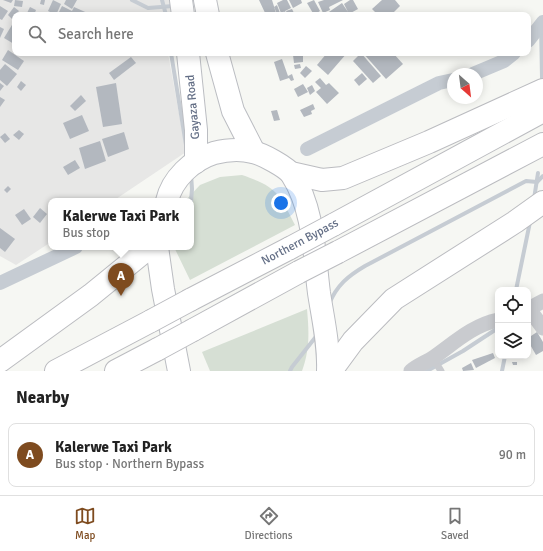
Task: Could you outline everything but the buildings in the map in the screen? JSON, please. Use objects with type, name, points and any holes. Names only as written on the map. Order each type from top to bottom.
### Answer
[{"type":"main road","points":[[181,0],[183,12]]},
{"type":"main road","points":[[205,0],[207,12]]},
{"type":"main road","name":"Gayaza Road","points":[[188,56],[196,130],[196,162]]},
{"type":"main road","points":[[218,56],[233,111],[254,152]]},
{"type":"main road","points":[[169,198],[182,173],[206,156],[224,150],[254,152],[282,166],[291,173],[322,180],[343,178],[429,142],[543,90]]},
{"type":"main road","name":"Northern Bypass","points":[[56,371],[290,248],[543,112]]},
{"type":"main road","points":[[116,371],[299,272],[543,144]]},
{"type":"main road","points":[[291,173],[302,195],[310,227],[327,336],[328,371]]},
{"type":"main road","points":[[331,371],[353,341],[394,299],[515,222],[543,202]]},
{"type":"main road","points":[[0,361],[91,295],[146,250]]},
{"type":"main road","points":[[157,250],[163,289],[179,371]]},
{"type":"street","points":[[531,307],[543,301]]},
{"type":"street","points":[[531,313],[543,328]]},
{"type":"street","points":[[411,371],[433,358],[459,338],[478,327],[495,321]]},
{"type":"lane","points":[[433,358],[441,371]]},
{"type":"shaded area","points":[[0,0],[175,0],[177,12],[12,12],[12,56],[169,56],[186,152],[117,198],[48,198],[48,244],[16,265],[0,256]]},
{"type":"shaded area","points":[[242,175],[263,183],[276,192],[285,205],[295,225],[190,280],[175,250],[194,250],[194,198],[188,198],[200,185],[220,177]]},
{"type":"shaded area","points":[[307,309],[308,340],[305,363],[302,371],[210,371],[202,352]]},
{"type":"waterway","points":[[132,0],[148,8],[173,6]]},
{"type":"waterway","points":[[162,0],[165,12]]},
{"type":"waterway","points":[[531,37],[543,22]]},
{"type":"waterway","points":[[541,24],[542,78]]},
{"type":"waterway","points":[[171,56],[186,145]]},
{"type":"waterway","points":[[483,70],[504,61],[510,56]]},
{"type":"waterway","points":[[307,149],[439,83],[447,81]]},
{"type":"waterway","points":[[534,199],[538,173]]},
{"type":"waterway","points":[[191,174],[191,198]]},
{"type":"waterway","points":[[329,304],[339,286],[353,273],[526,181],[537,182],[543,176]]},
{"type":"waterway","points":[[517,287],[530,222]]},
{"type":"waterway","points":[[0,283],[70,250]]},
{"type":"waterway","points":[[427,371],[463,351],[495,330]]},
{"type":"waterway","points":[[290,371],[318,334]]},
{"type":"waterway","points":[[502,371],[504,359]]},
{"type":"place","name":"Kalerwe Taxi Park","points":[[121,296]]}]
